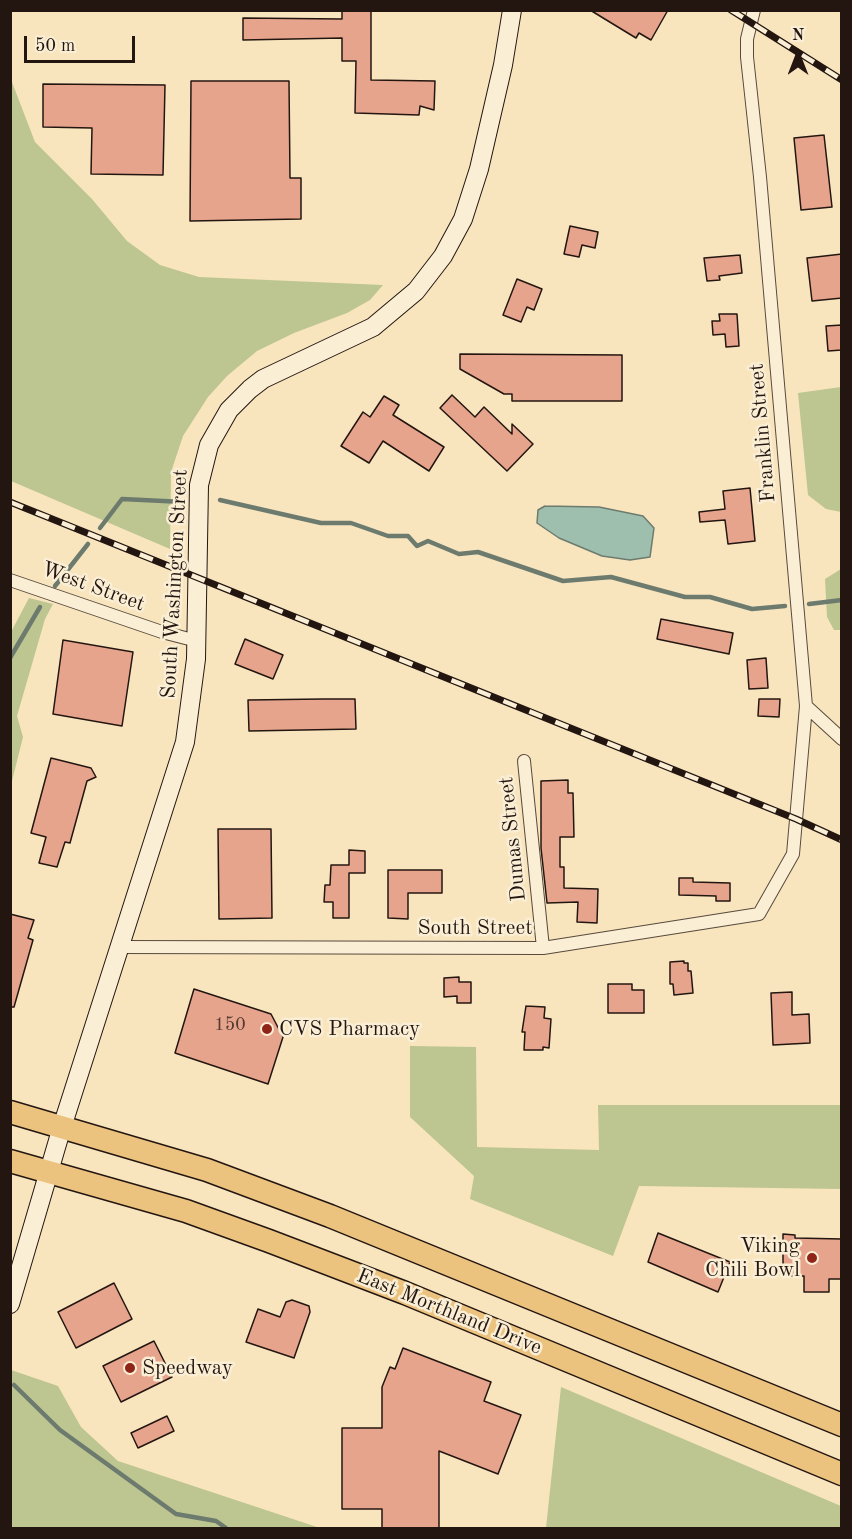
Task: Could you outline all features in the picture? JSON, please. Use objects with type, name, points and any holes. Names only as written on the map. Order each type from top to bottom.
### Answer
[{"type":"highway","name":"East Morthland Drive","points":[[10,1112],[207,1170],[330,1216],[842,1425]]},
{"type":"highway","name":"East Morthland Drive","points":[[10,1161],[186,1211],[399,1290],[842,1474]]},
{"type":"main road","name":"South Washington Street","points":[[10,1304],[62,1127],[185,742],[195,678],[199,485],[209,445],[229,410],[250,389],[263,379],[373,327],[416,291],[443,256],[463,219],[476,178],[503,64],[512,10]]},
{"type":"street","name":"Franklin Street","points":[[754,10],[747,39],[747,57],[760,177],[806,706],[793,854]]},
{"type":"street","name":"West Street","points":[[10,580],[162,632],[197,641]]},
{"type":"street","points":[[806,706],[842,739]]},
{"type":"street","name":"Dumas Street","points":[[524,761],[543,948]]},
{"type":"street","name":"South Street","points":[[119,947],[543,948],[759,914],[793,854]]},
{"type":"green space","points":[[10,77],[35,142],[92,199],[127,241],[160,265],[199,277],[383,285],[370,300],[347,313],[294,333],[257,351],[227,376],[208,397],[183,436],[171,472],[170,549],[11,481]]},
{"type":"green space","points":[[842,387],[841,512],[826,509],[808,495],[798,393]]},
{"type":"green space","points":[[841,569],[841,630],[834,630],[827,617],[825,579]]},
{"type":"green space","points":[[29,598],[53,604],[45,619],[17,716],[23,737],[11,785],[11,632]]},
{"type":"green space","points":[[410,1046],[476,1047],[477,1147],[599,1150],[598,1105],[841,1105],[841,1189],[639,1186],[613,1256],[470,1199],[474,1176],[410,1117]]},
{"type":"green space","points":[[11,1370],[58,1386],[81,1427],[118,1461],[320,1528],[11,1528]]},
{"type":"green space","points":[[561,1387],[841,1506],[841,1528],[546,1528]]},
{"type":"shaded area","points":[[545,506],[599,507],[643,516],[654,528],[650,557],[630,560],[602,556],[559,538],[537,523],[538,510]]},
{"type":"building","points":[[342,10],[371,10],[371,80],[435,81],[434,110],[420,106],[419,115],[355,113],[356,61],[342,61],[342,38],[243,40],[243,18],[342,19]]},
{"type":"building","points":[[590,10],[668,10],[651,40],[639,33],[636,38]]},
{"type":"building","points":[[191,81],[289,81],[290,178],[301,178],[301,219],[190,221]]},
{"type":"building","points":[[43,84],[165,85],[163,175],[91,174],[92,128],[43,127]]},
{"type":"building","points":[[824,135],[832,207],[801,210],[794,138]]},
{"type":"building","points":[[570,226],[598,232],[595,248],[582,245],[579,257],[564,254]]},
{"type":"building","points":[[842,254],[842,298],[812,301],[807,258]]},
{"type":"building","points":[[740,255],[742,273],[719,276],[720,280],[707,281],[704,258]]},
{"type":"building","points":[[517,279],[542,289],[534,310],[527,307],[521,322],[503,315]]},
{"type":"building","points":[[719,314],[737,314],[739,346],[726,347],[725,334],[713,335],[712,321],[720,321]]},
{"type":"building","points":[[842,325],[842,350],[828,351],[826,326]]},
{"type":"building","points":[[460,354],[622,355],[622,401],[512,401],[512,394],[504,394],[460,369]]},
{"type":"building","points":[[452,395],[475,417],[484,407],[512,434],[512,424],[533,444],[507,471],[440,408]]},
{"type":"building","points":[[384,396],[399,405],[393,415],[444,447],[429,471],[383,441],[369,463],[341,446],[363,412],[370,417]]},
{"type":"building","points":[[750,488],[755,541],[728,544],[725,520],[700,522],[699,512],[725,509],[723,491]]},
{"type":"building","points":[[661,619],[733,633],[729,654],[657,639]]},
{"type":"building","points":[[245,639],[283,655],[273,679],[235,664]]},
{"type":"building","points":[[63,640],[133,652],[122,726],[53,714]]},
{"type":"building","points":[[766,658],[768,688],[749,689],[747,660]]},
{"type":"building","points":[[355,699],[356,729],[249,731],[248,700]]},
{"type":"building","points":[[759,699],[780,699],[779,717],[758,716]]},
{"type":"building","points":[[51,758],[91,768],[96,777],[87,781],[70,843],[65,842],[57,867],[39,863],[46,837],[31,833]]},
{"type":"building","points":[[568,780],[568,793],[573,793],[574,837],[560,837],[560,867],[564,867],[564,888],[598,889],[597,923],[577,922],[578,902],[547,903],[541,848],[541,781]]},
{"type":"building","points":[[218,829],[271,829],[272,918],[219,919]]},
{"type":"building","points":[[349,850],[365,851],[365,873],[349,873],[349,918],[333,918],[333,902],[324,902],[325,885],[330,885],[331,865],[349,865]]},
{"type":"building","points":[[388,870],[442,870],[442,893],[408,893],[408,919],[388,918]]},
{"type":"building","points":[[679,878],[693,878],[693,882],[730,883],[730,901],[716,901],[716,896],[679,895]]},
{"type":"building","points":[[10,914],[34,920],[28,938],[33,940],[14,1007],[10,1007]]},
{"type":"building","points":[[670,962],[688,963],[688,971],[691,971],[693,993],[674,995],[673,984],[670,984]]},
{"type":"building","points":[[459,977],[459,982],[471,982],[471,1003],[457,1003],[457,996],[444,997],[444,978]]},
{"type":"building","points":[[608,984],[632,984],[632,990],[644,990],[644,1013],[608,1013]]},
{"type":"building","name":"CVS Pharmacy","points":[[194,989],[271,1014],[283,1037],[268,1084],[175,1053]]},
{"type":"building","points":[[792,992],[792,1015],[809,1014],[810,1043],[773,1045],[771,993]]},
{"type":"building","points":[[526,1006],[545,1007],[544,1018],[551,1019],[549,1048],[524,1050],[525,1032],[522,1032]]},
{"type":"building","points":[[658,1233],[730,1262],[718,1292],[648,1262]]},
{"type":"building","name":"Viking Chili Bowl","points":[[783,1234],[795,1235],[795,1238],[842,1239],[842,1279],[829,1279],[829,1292],[804,1292],[804,1276],[783,1276]]},
{"type":"building","points":[[114,1283],[132,1319],[76,1348],[58,1312]]},
{"type":"building","points":[[292,1300],[309,1306],[310,1312],[294,1358],[246,1342],[258,1309],[280,1317],[286,1302]]},
{"type":"building","points":[[154,1341],[172,1377],[121,1402],[103,1366]]},
{"type":"building","points":[[403,1348],[491,1382],[484,1401],[521,1415],[498,1474],[439,1451],[439,1528],[382,1528],[382,1509],[342,1509],[342,1428],[382,1428],[382,1387],[390,1367],[395,1369]]},
{"type":"building","points":[[167,1416],[174,1431],[138,1448],[131,1433]]},
{"type":"waterway","points":[[100,528],[122,499],[184,502]]},
{"type":"waterway","points":[[220,500],[321,523],[351,523],[388,536],[408,536],[417,546],[428,541],[459,554],[478,552],[563,581],[611,577],[685,597],[710,597],[752,609],[785,606]]},
{"type":"waterway","points":[[55,586],[88,544]]},
{"type":"waterway","points":[[809,604],[842,600]]},
{"type":"waterway","points":[[10,658],[40,607]]},
{"type":"waterway","points":[[14,1385],[60,1430],[176,1514],[216,1521],[226,1528]]},
{"type":"railway","points":[[731,10],[842,80]]},
{"type":"railway","points":[[10,502],[796,819],[842,840]]},
{"type":"place","name":"CVS Pharmacy","points":[[267,1029]]},
{"type":"place","name":"Viking Chili Bowl","points":[[812,1258]]},
{"type":"place","name":"Speedway","points":[[130,1368]]}]
